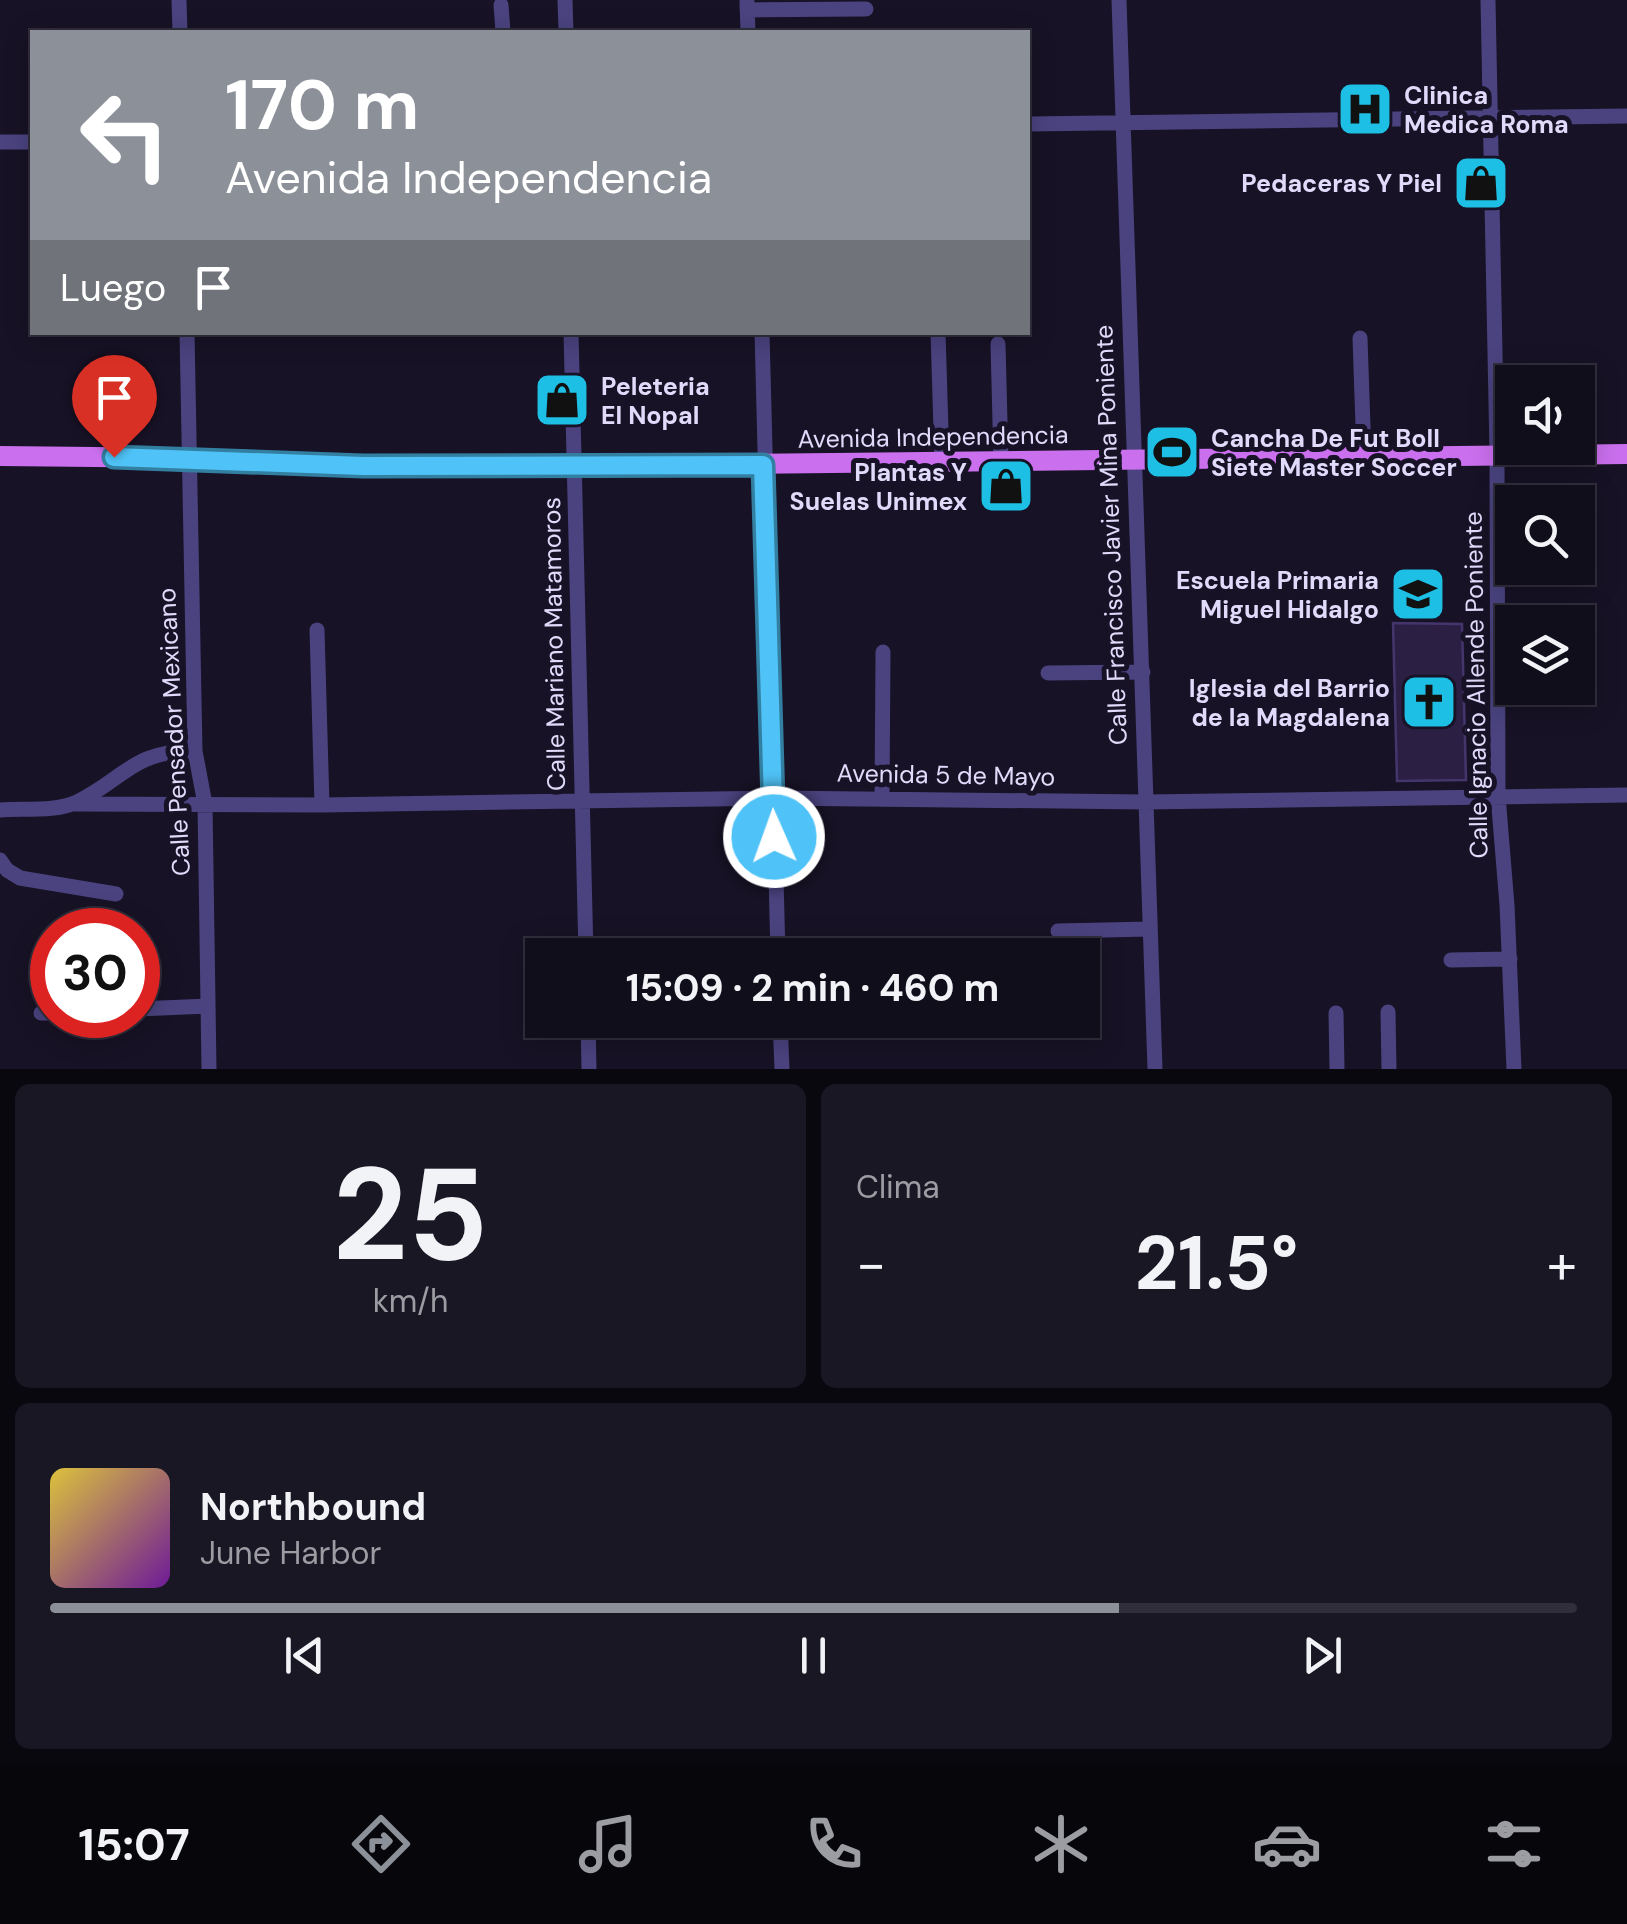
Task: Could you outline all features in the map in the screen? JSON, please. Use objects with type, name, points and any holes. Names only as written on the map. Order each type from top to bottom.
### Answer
[{"type":"main road","name":"Avenida Independencia","points":[[0,456],[189,458],[363,466],[575,466],[1495,454]]},
{"type":"main road","name":"Avenida Independencia","points":[[1595,454],[1627,454]]},
{"type":"street","points":[[180,0],[180,30]]},
{"type":"street","points":[[565,0],[566,30]]},
{"type":"street","name":"Calle Francisco Javier Mina Poniente","points":[[1119,0],[1120,124],[1155,1069]]},
{"type":"street","name":"Calle Ignacio Allende Poniente","points":[[1488,0],[1495,365]]},
{"type":"street","points":[[501,4],[503,30]]},
{"type":"street","points":[[748,30],[747,5],[866,9]]},
{"type":"street","points":[[1030,124],[1627,116]]},
{"type":"street","points":[[0,142],[30,142]]},
{"type":"street","name":"Calle Pensador Mexicano","points":[[187,335],[195,751],[204,804],[209,1069]]},
{"type":"street","name":"Calle Mariano Matamoros","points":[[571,335],[586,938]]},
{"type":"street","points":[[762,335],[777,938]]},
{"type":"street","points":[[938,335],[942,462]]},
{"type":"street","points":[[1360,338],[1364,456]]},
{"type":"street","points":[[998,344],[1001,461]]},
{"type":"street","name":"Calle Ignacio Allende Poniente","points":[[1497,465],[1498,796],[1514,1069]]},
{"type":"street","points":[[317,630],[322,805]]},
{"type":"street","points":[[882,799],[883,652]]},
{"type":"street","points":[[1048,673],[1143,672]]},
{"type":"street","points":[[74,804],[150,756],[166,751],[195,751]]},
{"type":"street","name":"Avenida 5 de Mayo","points":[[0,810],[74,804],[322,805],[582,799],[1145,802],[1627,795]]},
{"type":"street","points":[[0,860],[20,878],[116,894]]},
{"type":"street","points":[[1058,930],[1150,928]]},
{"type":"street","points":[[1451,960],[1510,958]]},
{"type":"street","points":[[160,1008],[208,1006]]},
{"type":"street","points":[[1388,1012],[1389,1069]]},
{"type":"street","points":[[1336,1014],[1337,1069]]},
{"type":"street","points":[[588,1038],[589,1069]]},
{"type":"street","points":[[781,1038],[782,1069]]},
{"type":"building","name":"Iglesia del Barrio de la Magdalena","points":[[1393,623],[1462,624],[1466,780],[1397,781]]},
{"type":"place","name":"Clinica Medica Roma","points":[[1365,109]]},
{"type":"place","name":"Pedaceras Y Piel","points":[[1481,183]]},
{"type":"place","name":"Peleteria El Nopal","points":[[562,400]]},
{"type":"place","name":"Cancha De Fut Boll Siete Master Soccer","points":[[1172,452]]},
{"type":"place","name":"Plantas Y Suelas Unimex","points":[[1006,486]]},
{"type":"place","name":"Escuela Primaria Miguel Hidalgo","points":[[1418,594]]},
{"type":"place","name":"Iglesia del Barrio de la Magdalena","points":[[1429,702]]},
{"type":"route","points":[[114,457],[363,466],[763,465],[774,837]]}]
